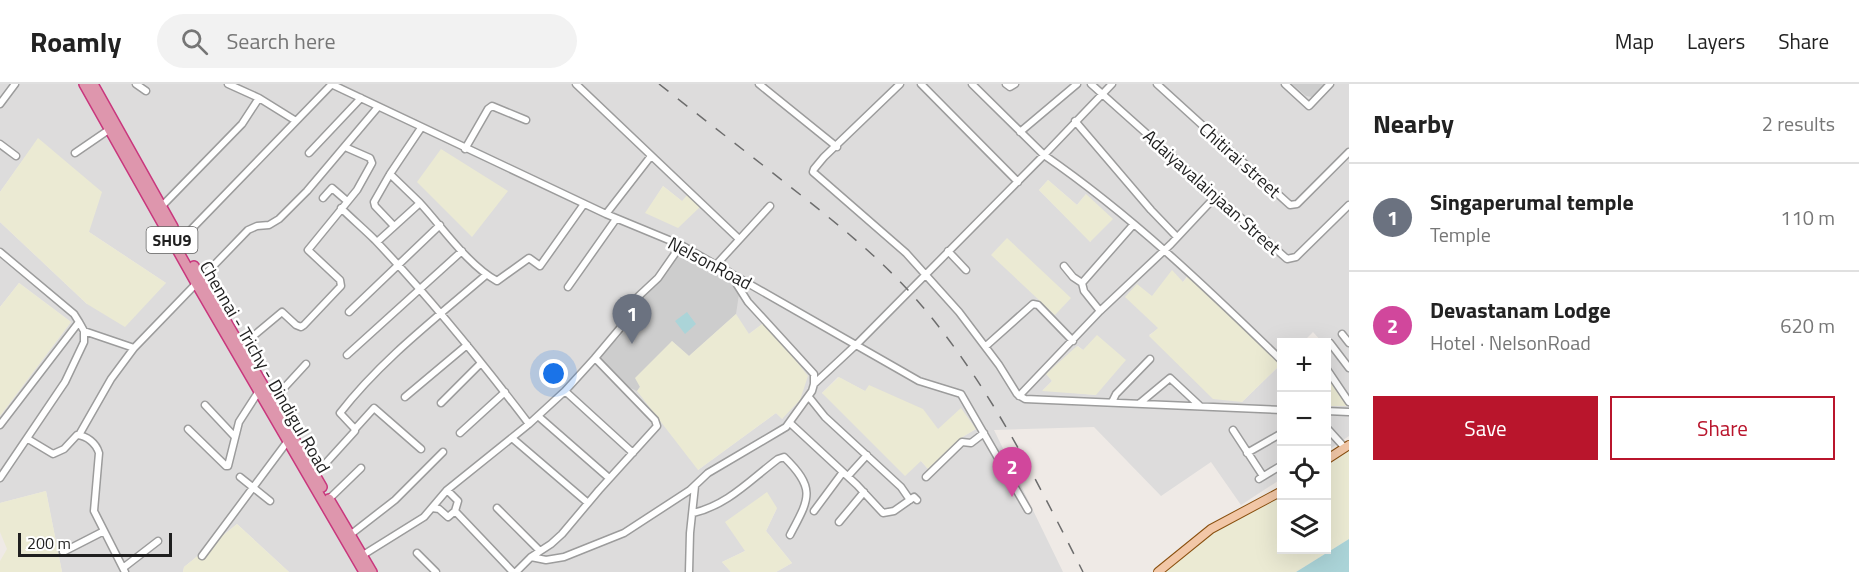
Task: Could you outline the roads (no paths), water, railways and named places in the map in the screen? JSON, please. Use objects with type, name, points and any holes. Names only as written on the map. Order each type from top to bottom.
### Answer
[{"type":"highway","name":"Chennai - Trichy - Dindigul Road","points":[[84,84],[161,207],[198,280]]},
{"type":"highway","name":"Chennai - Trichy - Dindigul Road","points":[[93,84],[112,127],[364,572]]},
{"type":"highway","name":"Chennai - Trichy - Dindigul Road","points":[[290,438],[315,475],[372,572]]},
{"type":"main road","points":[[1331,457],[1347,446]]},
{"type":"main road","points":[[1158,572],[1211,529],[1277,493]]},
{"type":"street","points":[[0,104],[15,84]]},
{"type":"street","points":[[136,84],[146,90]]},
{"type":"street","points":[[228,84],[259,98],[296,121]]},
{"type":"street","points":[[576,84],[739,239]]},
{"type":"street","points":[[759,84],[837,147]]},
{"type":"street","points":[[900,84],[817,165],[813,172],[906,253],[986,346],[1019,396],[1025,399],[1277,410]]},
{"type":"street","points":[[921,84],[1018,182]]},
{"type":"street","points":[[927,90],[933,84]]},
{"type":"street","points":[[972,84],[1044,155],[1084,183],[1164,250],[1277,357]]},
{"type":"street","points":[[1006,84],[1010,87],[1015,84]]},
{"type":"street","points":[[1020,132],[1077,84]]},
{"type":"street","name":"Adaiyavalainjaan Street","points":[[1091,84],[1289,259],[1296,257],[1349,205]]},
{"type":"street","points":[[814,384],[856,345],[1018,182],[1112,84]]},
{"type":"street","name":"Chitirai street","points":[[1157,84],[1290,205],[1297,204],[1349,152]]},
{"type":"street","points":[[1285,84],[1309,106],[1330,84]]},
{"type":"street","points":[[180,242],[296,121],[334,85]]},
{"type":"street","name":"NelsonRoad","points":[[334,85],[465,149],[616,219],[681,246],[729,271],[919,381],[961,394],[1028,510]]},
{"type":"street","points":[[161,207],[243,124],[259,98]]},
{"type":"street","points":[[309,153],[361,98]]},
{"type":"street","points":[[465,149],[490,107],[494,106],[526,120]]},
{"type":"street","points":[[28,439],[53,454],[68,446],[74,437],[79,435],[111,379],[134,348],[248,230],[257,226],[269,225],[279,219],[307,191],[378,107]]},
{"type":"street","points":[[1075,121],[1151,210],[1178,237]]},
{"type":"street","points":[[75,153],[112,127]]},
{"type":"street","points":[[394,226],[374,203],[390,174],[421,128]]},
{"type":"street","points":[[0,144],[16,156]]},
{"type":"street","points":[[239,348],[282,312],[285,312],[296,326],[301,327],[341,286],[340,280],[308,250],[366,177],[372,160],[345,147]]},
{"type":"street","points":[[606,214],[651,156]]},
{"type":"street","points":[[390,174],[420,203],[462,251],[486,275],[496,281],[500,281],[529,258],[540,266],[584,204]]},
{"type":"street","points":[[323,198],[332,188],[347,201]]},
{"type":"street","points":[[1019,396],[1100,311],[1178,237],[1216,196]]},
{"type":"street","points":[[377,242],[420,203]]},
{"type":"street","points":[[716,264],[770,206]]},
{"type":"street","points":[[341,208],[377,242],[420,290],[529,424]]},
{"type":"street","points":[[568,287],[616,219]]},
{"type":"street","points":[[349,312],[440,225]]},
{"type":"street","points":[[1082,283],[1134,225]]},
{"type":"street","points":[[363,555],[424,517],[447,490],[529,424],[565,391],[627,320],[627,307],[658,278],[681,246]]},
{"type":"street","points":[[346,355],[462,251]]},
{"type":"street","points":[[948,251],[966,270]]},
{"type":"street","points":[[0,252],[74,314],[80,327],[82,347],[65,382],[0,478]]},
{"type":"street","points":[[1064,266],[1073,277],[1082,283],[1084,291],[1100,311]]},
{"type":"street","points":[[531,557],[546,560],[564,557],[618,537],[695,486],[708,473],[780,431],[790,423],[809,397],[814,384],[814,374],[748,302],[730,277],[729,271]]},
{"type":"street","points":[[355,429],[340,412],[365,383],[486,275]]},
{"type":"street","points":[[986,346],[1034,304],[1038,305],[1073,341]]},
{"type":"street","points":[[80,327],[134,348]]},
{"type":"street","points":[[0,425],[80,327]]},
{"type":"street","points":[[1342,334],[1349,343]]},
{"type":"street","points":[[1331,344],[1349,368]]},
{"type":"street","points":[[405,397],[467,345]]},
{"type":"street","points":[[455,511],[515,572],[562,534],[609,478],[654,431],[657,424],[595,358]]},
{"type":"street","points":[[1112,402],[1116,394],[1150,359]]},
{"type":"street","points":[[441,403],[481,363]]},
{"type":"street","points":[[188,429],[226,466],[228,465],[241,418],[306,364]]},
{"type":"street","points":[[1331,375],[1349,402]]},
{"type":"street","points":[[1140,403],[1170,378],[1201,406]]},
{"type":"street","points":[[565,391],[633,453]]},
{"type":"street","points":[[460,433],[505,392]]},
{"type":"street","points":[[790,423],[846,474],[883,513],[914,500],[825,417],[809,397]]},
{"type":"street","points":[[205,405],[235,437]]},
{"type":"street","points":[[315,475],[374,408],[421,449]]},
{"type":"street","points":[[1331,411],[1349,412]]},
{"type":"street","points":[[538,416],[609,478]]},
{"type":"street","points":[[1233,430],[1261,478],[1277,468]]},
{"type":"street","points":[[1331,432],[1347,446]]},
{"type":"street","points":[[926,477],[962,442],[971,443],[984,434]]},
{"type":"street","points":[[79,435],[95,444],[98,451],[94,511],[124,570],[158,541]]},
{"type":"street","points":[[1247,453],[1277,435]]},
{"type":"street","points":[[202,556],[290,438]]},
{"type":"street","points":[[512,438],[588,503]]},
{"type":"street","points":[[350,535],[402,494],[443,452]]},
{"type":"street","points":[[814,511],[846,474],[867,455]]},
{"type":"street","points":[[693,513],[715,507],[778,459],[784,457],[803,480],[807,489],[806,504],[790,535]]},
{"type":"street","points":[[329,499],[361,468]]},
{"type":"street","points":[[240,477],[270,501]]},
{"type":"street","points":[[689,572],[695,486]]},
{"type":"street","points":[[432,508],[439,509],[448,517],[455,511],[458,501],[447,490]]},
{"type":"street","points":[[839,522],[864,492]]},
{"type":"street","points":[[497,508],[540,551]]},
{"type":"street","points":[[63,552],[104,531]]},
{"type":"street","points":[[417,553],[436,572]]},
{"type":"water","points":[[687,312],[696,324],[685,334],[675,321]]},
{"type":"water","points":[[1349,539],[1349,572],[1296,572],[1325,554],[1331,554],[1331,550]]},
{"type":"railway","points":[[659,84],[835,222],[908,290],[960,355],[1005,425],[1083,572]]},
{"type":"place","name":"Singaperumal temple","points":[[632,344]]},
{"type":"place","name":"Devastanam Lodge","points":[[1012,497]]}]
